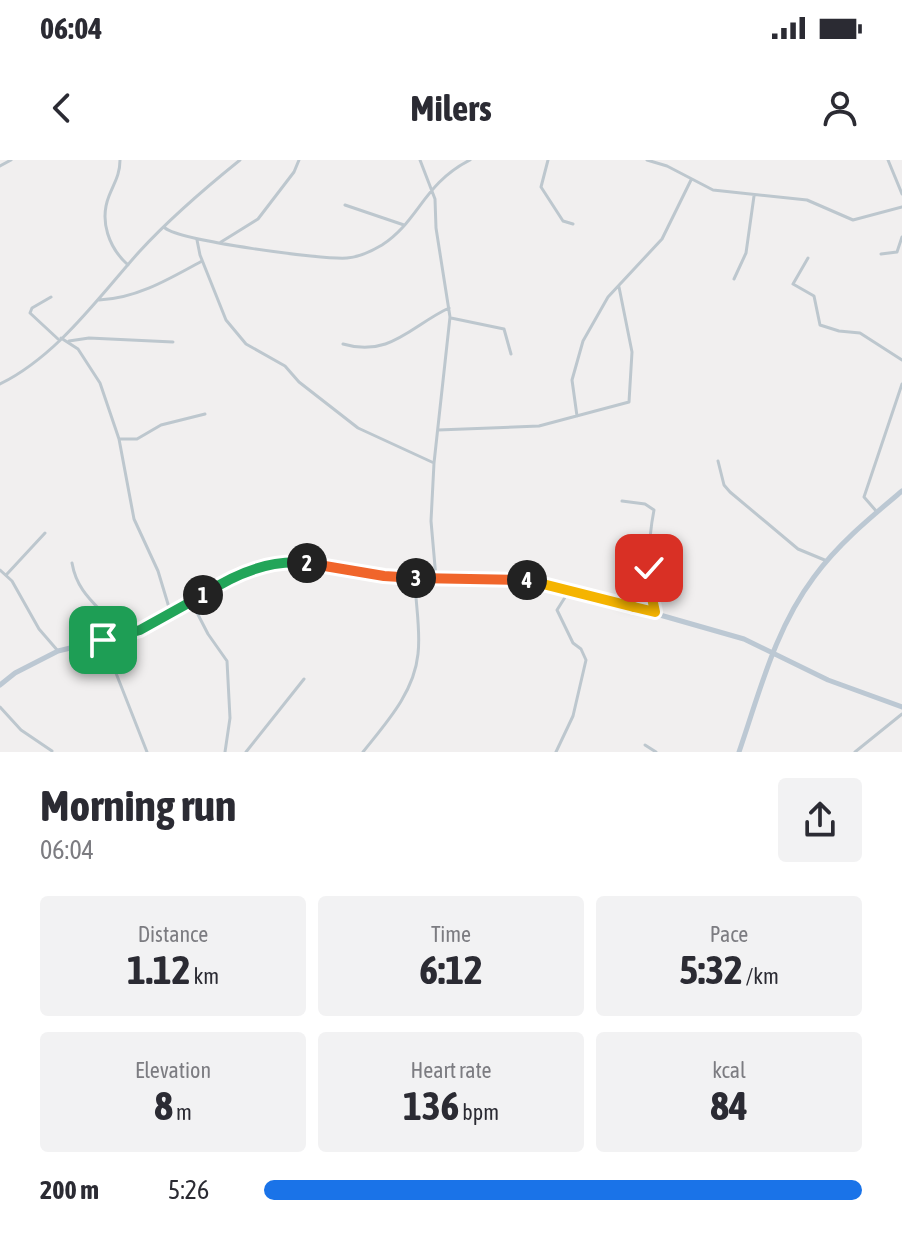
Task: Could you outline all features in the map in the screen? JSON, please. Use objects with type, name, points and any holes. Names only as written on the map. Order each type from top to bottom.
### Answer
[{"type":"street","points":[[0,166],[11,160]]},
{"type":"street","points":[[120,160],[119,174],[106,205],[106,221],[110,243],[128,265]]},
{"type":"street","points":[[0,384],[20,373],[59,338],[194,197],[240,160]]},
{"type":"street","points":[[221,242],[258,219],[294,172],[299,160]]},
{"type":"street","points":[[420,160],[432,188],[450,317],[434,463],[431,521],[436,578]]},
{"type":"street","points":[[165,228],[197,240],[346,258],[378,247],[404,225],[448,172],[470,160]]},
{"type":"street","points":[[548,160],[541,187],[563,221],[573,224]]},
{"type":"street","points":[[647,160],[667,166],[713,190],[807,200],[853,220],[902,207]]},
{"type":"street","points":[[667,166],[668,160]]},
{"type":"street","points":[[888,160],[902,194]]},
{"type":"street","points":[[577,416],[572,380],[581,349],[604,302],[662,239],[691,180]]},
{"type":"street","points":[[734,279],[746,253],[754,196]]},
{"type":"street","points":[[345,205],[404,225]]},
{"type":"street","points":[[881,254],[897,252],[902,237]]},
{"type":"street","points":[[197,240],[202,261],[226,320],[246,344],[285,366],[353,425],[434,463]]},
{"type":"street","points":[[808,258],[793,284],[814,296],[820,325],[860,333],[902,360]]},
{"type":"street","points":[[96,301],[115,299],[160,284],[202,261]]},
{"type":"street","points":[[438,430],[556,424],[631,399],[632,352],[619,287]]},
{"type":"street","points":[[51,297],[32,308],[30,315],[59,338],[68,341],[89,338],[173,342]]},
{"type":"street","points":[[343,344],[381,346],[415,331],[449,308]]},
{"type":"street","points":[[450,317],[504,329],[511,354]]},
{"type":"street","points":[[68,341],[94,371],[119,439],[133,498],[134,519],[158,571],[171,614]]},
{"type":"street","points":[[877,512],[864,497],[902,384]]},
{"type":"street","points":[[119,439],[137,439],[161,425],[205,414]]},
{"type":"street","points":[[718,461],[724,485],[730,492],[798,549],[827,561]]},
{"type":"street","points":[[739,752],[772,652],[804,592],[827,561],[902,491]]},
{"type":"street","points":[[622,501],[645,504],[654,510],[648,545],[648,579],[655,612]]},
{"type":"street","points":[[7,574],[45,533]]},
{"type":"street","points":[[0,685],[15,673],[58,651],[122,636],[171,614],[231,579],[279,563],[302,562],[384,576],[512,577],[570,589],[744,639],[828,680],[902,707]]},
{"type":"street","points":[[72,563],[81,591],[111,620],[122,636]]},
{"type":"street","points":[[0,570],[7,574],[39,629],[58,651]]},
{"type":"street","points":[[363,752],[386,726],[412,679],[418,654],[415,578]]},
{"type":"street","points":[[556,752],[573,716],[586,660],[581,649],[573,643],[557,610],[570,589]]},
{"type":"street","points":[[192,602],[208,634],[227,661],[230,718],[225,752]]},
{"type":"street","points":[[103,640],[147,752]]},
{"type":"street","points":[[246,752],[304,679]]},
{"type":"street","points":[[0,707],[21,730],[52,751]]},
{"type":"street","points":[[855,752],[902,714]]},
{"type":"street","points":[[645,745],[656,752]]},
{"type":"route","points":[[103,640],[140,630],[231,579],[279,563],[302,562],[415,578],[512,577],[548,583],[655,612],[648,579],[649,568]]}]
